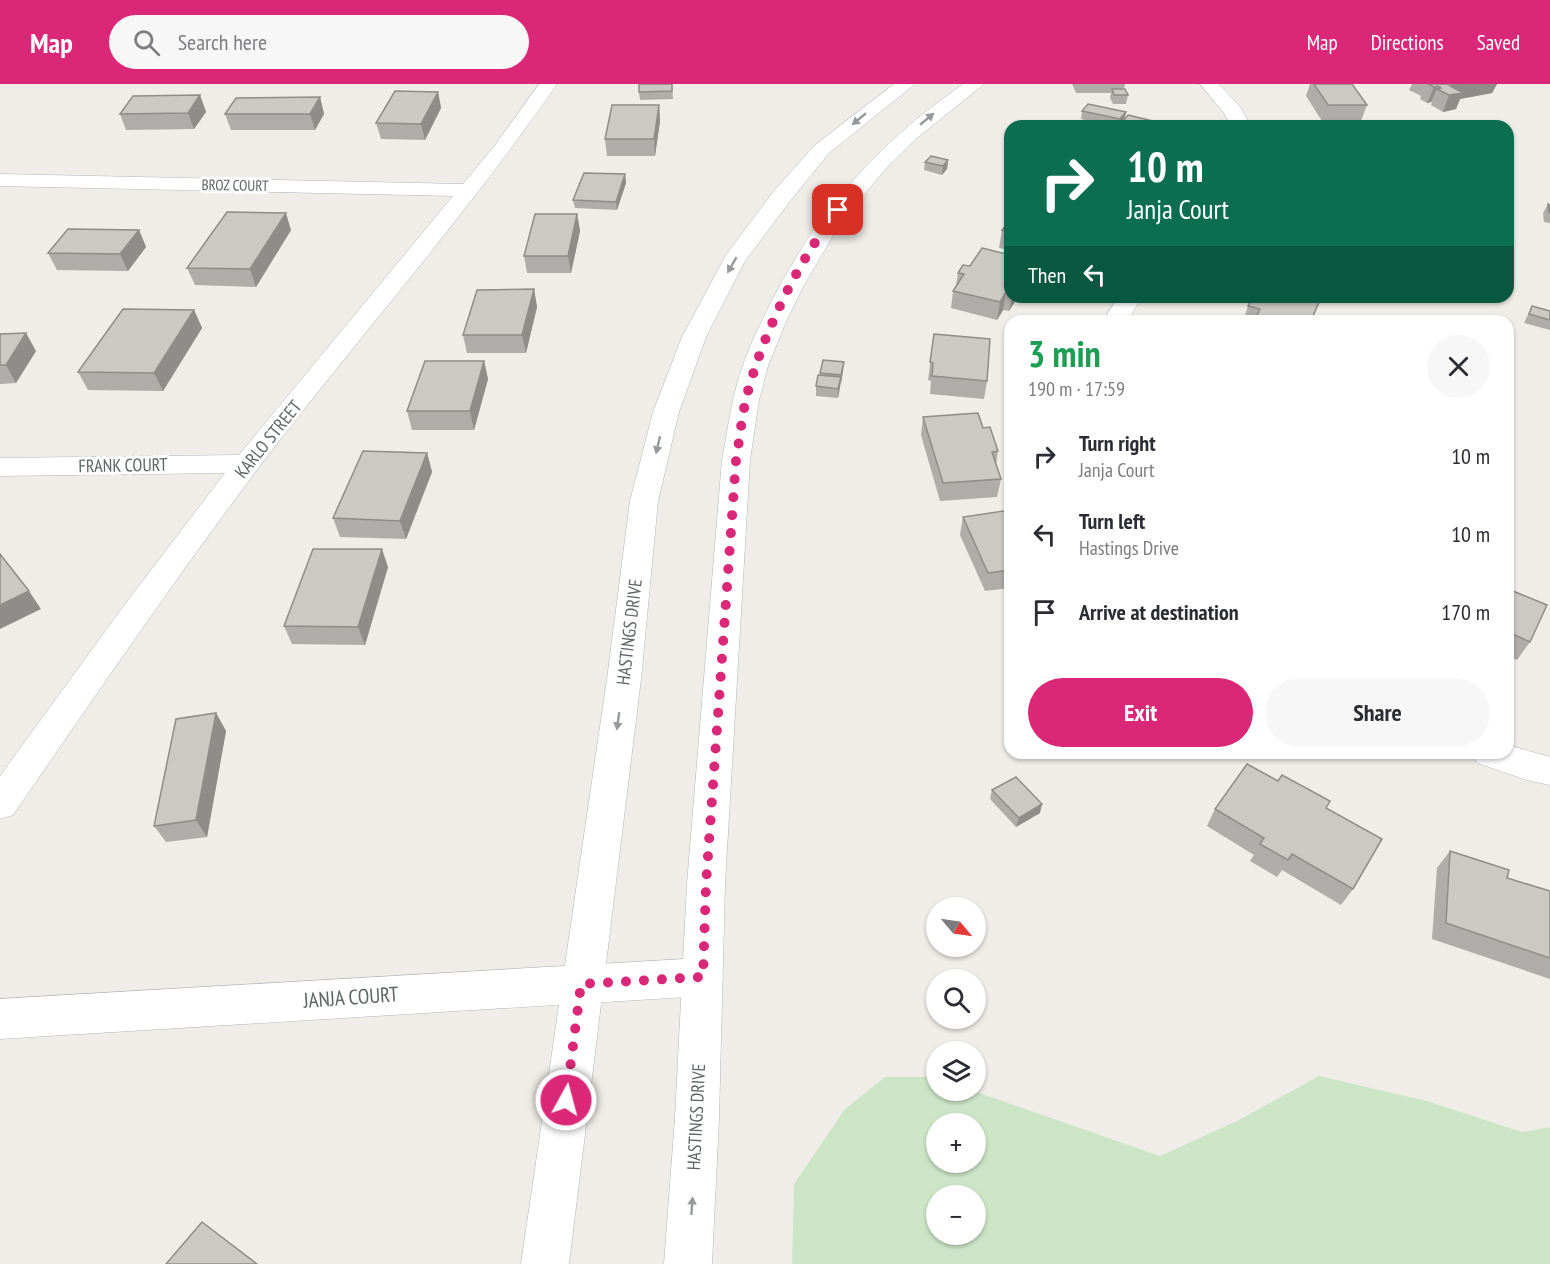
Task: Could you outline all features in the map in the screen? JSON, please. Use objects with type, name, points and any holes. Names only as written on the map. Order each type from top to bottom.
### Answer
[{"type":"street","name":"KARLO STREET","points":[[0,804],[134,615],[247,464],[525,120],[548,84]]},
{"type":"street","name":"HASTINGS DRIVE","points":[[544,1264],[624,679],[644,501],[666,412],[694,337],[734,260],[782,196],[822,149],[906,84]]},
{"type":"street","name":"HASTINGS DRIVE","points":[[688,1264],[697,1118],[707,873],[736,460],[748,392],[765,344],[791,284],[824,228],[853,192],[909,134],[944,105],[975,84]]},
{"type":"street","points":[[1209,84],[1218,91],[1238,120]]},
{"type":"street","name":"BROZ COURT","points":[[0,180],[469,190]]},
{"type":"street","name":"FRANK COURT","points":[[0,467],[247,464]]},
{"type":"street","points":[[1510,759],[1550,771]]},
{"type":"street","name":"JANJA COURT","points":[[0,1019],[703,977]]},
{"type":"green space","points":[[1319,1076],[1427,1101],[1522,1132],[1550,1127],[1550,1264],[792,1264],[794,1184],[845,1109],[885,1077],[926,1077],[926,1101],[986,1101],[986,1095],[1160,1156],[1239,1120]]},
{"type":"building","points":[[639,84],[672,84],[672,91],[639,92]]},
{"type":"building","points":[[1314,84],[1352,84],[1367,105],[1328,105]]},
{"type":"building","points":[[1428,84],[1463,84],[1450,86],[1463,93],[1449,95],[1437,89],[1441,88],[1438,86]]},
{"type":"building","points":[[1112,89],[1125,89],[1128,95],[1114,95]]},
{"type":"building","points":[[395,91],[438,92],[421,124],[376,123]]},
{"type":"building","points":[[200,95],[188,113],[120,114],[133,96]]},
{"type":"building","points":[[320,97],[310,114],[225,114],[236,98]]},
{"type":"building","points":[[1088,104],[1126,112],[1120,119],[1082,111]]},
{"type":"building","points":[[612,105],[659,105],[654,139],[605,139]]},
{"type":"building","points":[[1128,115],[1149,120],[1124,120]]},
{"type":"building","points":[[931,156],[948,160],[943,166],[925,162]]},
{"type":"building","points":[[584,173],[625,174],[616,202],[573,200]]},
{"type":"building","points":[[227,212],[286,213],[250,269],[187,268]]},
{"type":"building","points":[[535,214],[577,214],[568,256],[524,256]]},
{"type":"building","points":[[68,229],[139,230],[120,254],[48,253]]},
{"type":"building","points":[[982,248],[1004,254],[1004,295],[1000,302],[953,291],[964,274],[958,273],[963,265],[970,266]]},
{"type":"building","points":[[534,289],[522,335],[463,335],[477,290]]},
{"type":"building","points":[[1250,303],[1319,303],[1313,315],[1257,315],[1260,309],[1248,306]]},
{"type":"building","points":[[1532,306],[1550,311],[1550,320],[1529,314]]},
{"type":"building","points":[[123,309],[194,310],[154,373],[78,372]]},
{"type":"building","points":[[26,333],[6,365],[0,365],[0,334]]},
{"type":"building","points":[[934,334],[990,339],[987,381],[932,376],[933,363],[930,362]]},
{"type":"building","points":[[823,360],[844,362],[841,375],[820,373]]},
{"type":"building","points":[[425,361],[484,361],[470,411],[407,411]]},
{"type":"building","points":[[818,375],[841,377],[838,389],[816,386]]},
{"type":"building","points":[[978,413],[983,428],[990,427],[998,451],[992,452],[1001,479],[943,483],[923,417]]},
{"type":"building","points":[[363,451],[427,453],[400,521],[333,518]]},
{"type":"building","points":[[1004,511],[1004,571],[988,573],[963,517]]},
{"type":"building","points":[[313,549],[382,549],[358,627],[284,626]]},
{"type":"building","points":[[0,554],[29,591],[0,605]]},
{"type":"building","points":[[1514,591],[1547,605],[1530,642],[1514,635]]},
{"type":"building","points":[[216,713],[196,820],[154,826],[176,719]]},
{"type":"building","points":[[1247,764],[1278,781],[1282,775],[1330,801],[1326,808],[1382,839],[1353,889],[1292,854],[1288,860],[1260,844],[1264,838],[1215,809]]},
{"type":"building","points":[[1016,777],[1042,804],[1019,818],[992,790]]},
{"type":"building","points":[[1450,851],[1509,870],[1507,878],[1550,891],[1550,958],[1446,923]]},
{"type":"building","points":[[202,1222],[257,1264],[166,1264]]},
{"type":"route","points":[[566,1100],[581,984],[703,977],[706,884],[736,460],[748,392],[765,344],[791,284],[824,228],[838,210]]}]
